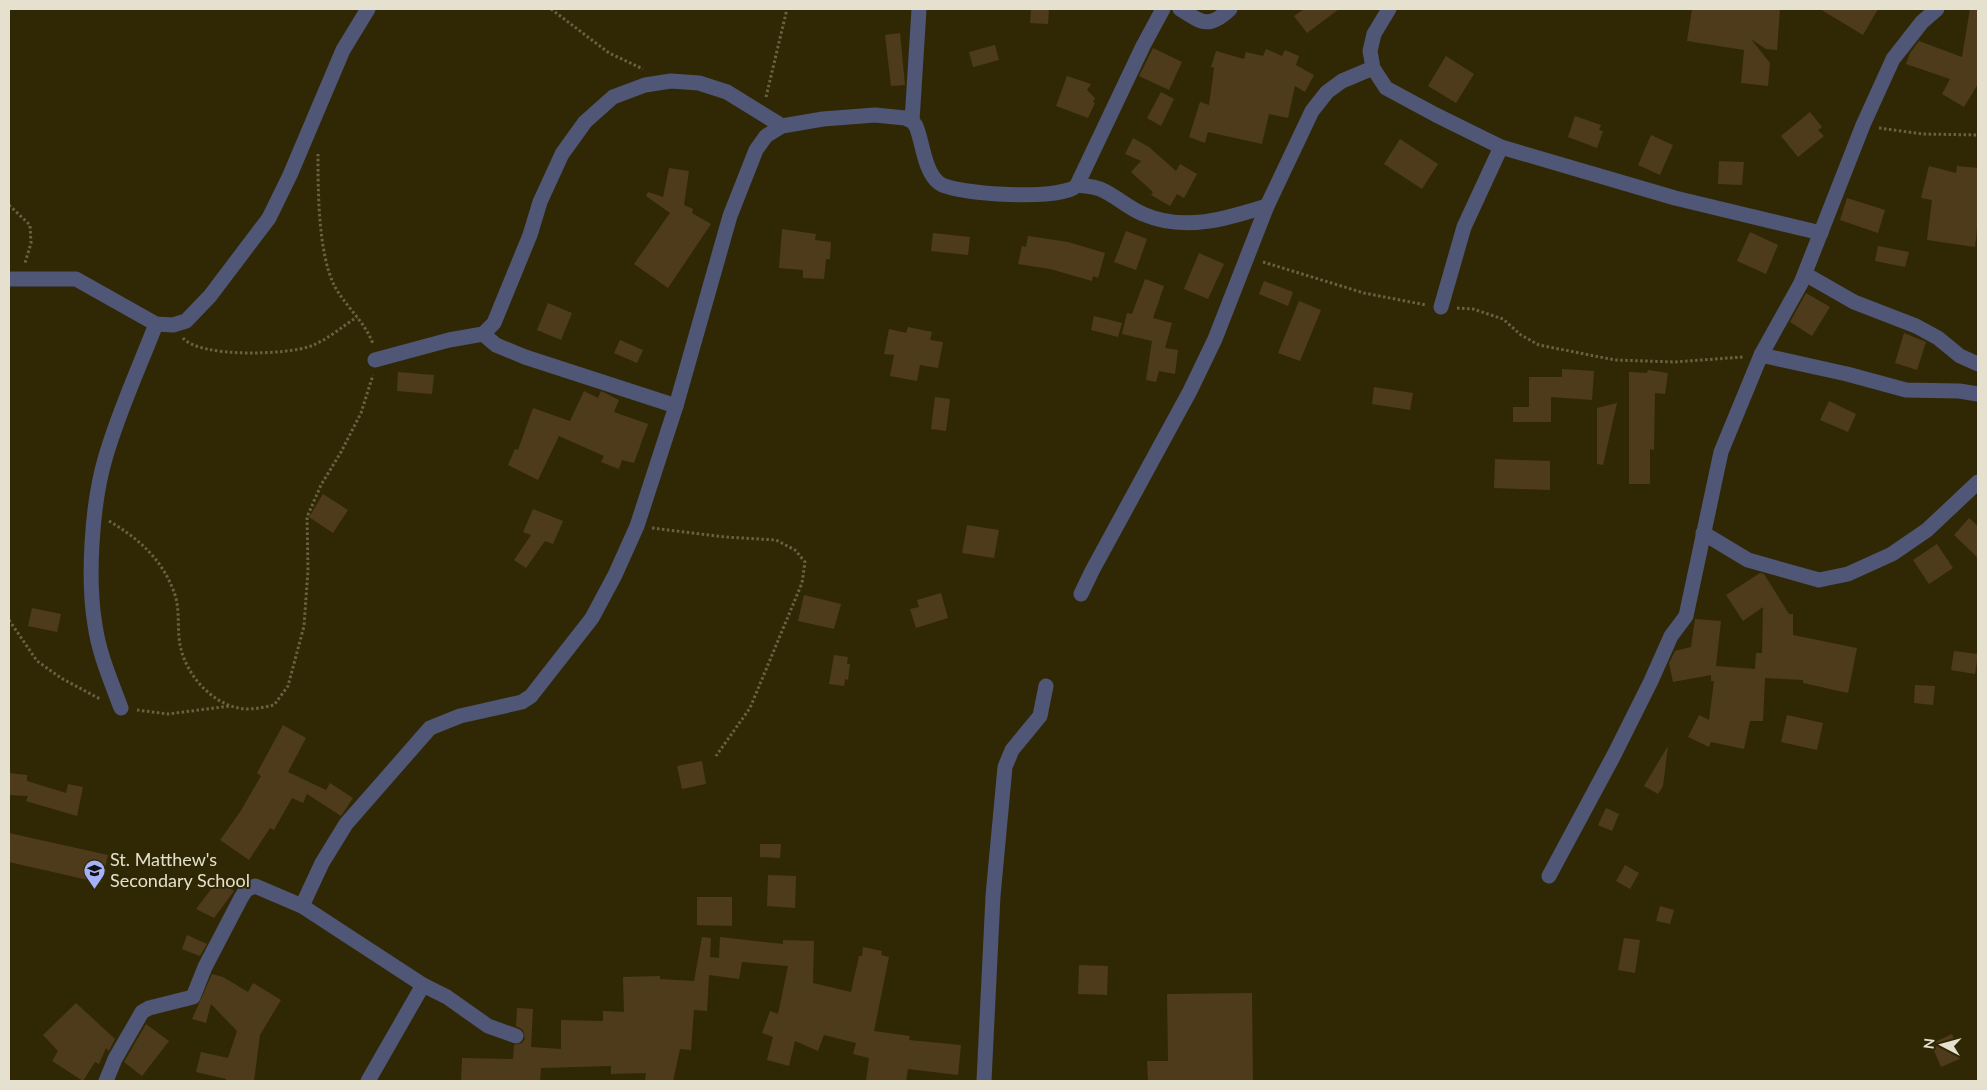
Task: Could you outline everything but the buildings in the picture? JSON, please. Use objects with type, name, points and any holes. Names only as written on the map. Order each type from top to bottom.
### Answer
[{"type":"street","points":[[15,279],[76,279],[156,324],[173,325],[186,321],[210,296],[269,218],[290,175],[343,50],[368,9]]},
{"type":"street","points":[[918,9],[912,120],[930,172],[936,181],[951,190],[1005,195],[1071,190],[1077,184],[1143,46],[1163,9]]},
{"type":"street","points":[[1180,9],[1201,22],[1211,22],[1220,19],[1230,9]]},
{"type":"street","points":[[1389,9],[1374,34],[1370,51],[1373,68],[1386,88],[1501,148],[1675,198],[1822,233]]},
{"type":"street","points":[[1549,876],[1618,746],[1671,636],[1686,616],[1721,452],[1761,355],[1805,274],[1863,125],[1893,59],[1922,22],[1937,9]]},
{"type":"street","points":[[1081,594],[1190,391],[1248,258],[1267,206],[1312,111],[1327,92],[1342,81],[1373,68]]},
{"type":"street","points":[[375,360],[449,340],[483,334],[494,323],[530,235],[540,202],[562,154],[585,122],[613,97],[645,85],[671,81],[699,83],[727,92],[782,126]]},
{"type":"street","points":[[302,906],[322,863],[346,824],[430,728],[460,716],[522,702],[531,696],[592,618],[615,575],[637,526],[676,406],[730,216],[748,167],[766,136],[782,126],[823,120],[875,115],[912,120]]},
{"type":"street","points":[[1442,308],[1464,227],[1501,148]]},
{"type":"street","points":[[1077,184],[1100,189],[1135,210],[1167,223],[1182,224],[1210,221],[1267,206]]},
{"type":"street","points":[[1805,274],[1854,302],[1916,326],[1938,338],[1960,356],[1978,364]]},
{"type":"street","points":[[121,708],[102,657],[94,625],[91,593],[95,513],[105,458],[156,324]]},
{"type":"street","points":[[483,334],[496,346],[525,357],[676,406]]},
{"type":"street","points":[[1761,355],[1847,374],[1906,390],[1959,391],[1978,394]]},
{"type":"street","points":[[1703,533],[1748,560],[1819,580],[1848,574],[1892,554],[1927,530],[1978,482]]},
{"type":"street","points":[[984,1081],[993,896],[1005,766],[1012,750],[1040,716],[1046,686]]},
{"type":"street","points":[[106,1081],[115,1059],[142,1012],[149,1008],[193,997],[204,967],[246,890],[255,886],[302,906],[423,985],[447,997],[488,1026],[516,1036]]},
{"type":"street","points":[[368,1081],[423,985]]},
{"type":"path","points":[[552,9],[609,52],[645,70]]},
{"type":"path","points":[[762,112],[787,9]]},
{"type":"path","points":[[1863,125],[1892,132],[1960,137],[1978,135]]},
{"type":"path","points":[[95,513],[128,532],[148,548],[159,565],[174,592],[181,649],[196,679],[208,693],[230,706],[247,709],[274,706],[288,686],[304,626],[308,570],[307,518],[321,485],[361,413],[373,376],[375,360],[373,344],[368,330],[334,284],[325,253],[318,188],[318,146]]},
{"type":"path","points":[[9,205],[30,225],[31,243],[15,279]]},
{"type":"path","points":[[1248,258],[1364,293],[1442,308],[1473,309],[1503,319],[1521,335],[1539,345],[1615,360],[1674,362],[1761,355]]},
{"type":"path","points":[[173,325],[184,340],[200,347],[240,353],[279,353],[312,346],[357,317]]},
{"type":"path","points":[[637,526],[725,537],[776,540],[795,550],[806,562],[802,582],[750,708],[716,756]]},
{"type":"place","name":"St. Matthew's Secondary School","points":[[94,889]]}]
